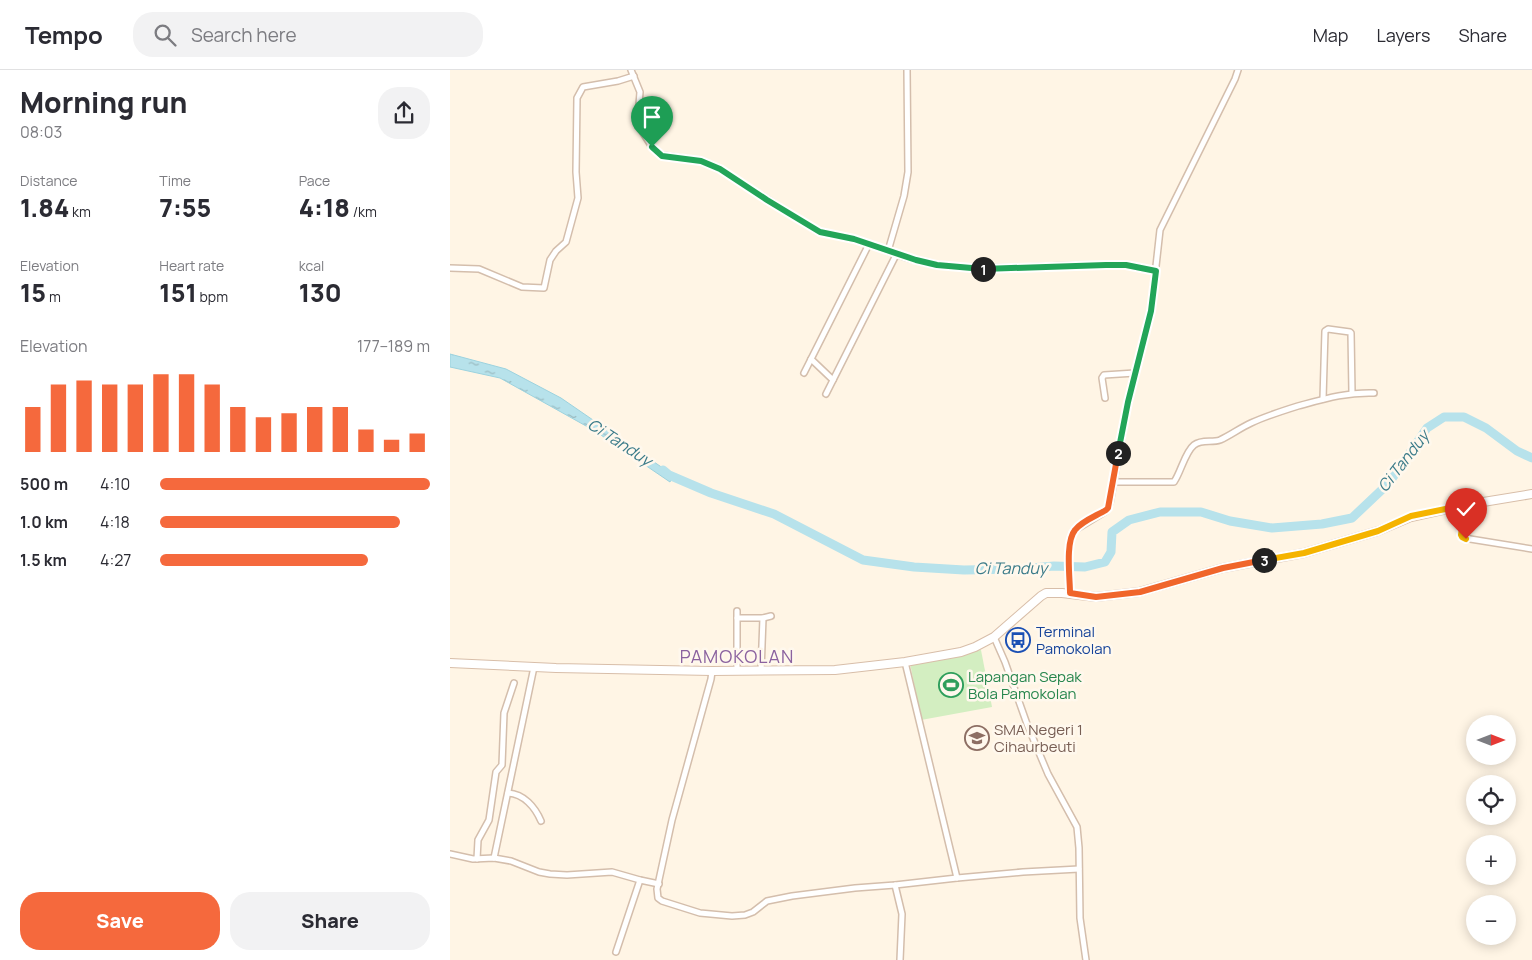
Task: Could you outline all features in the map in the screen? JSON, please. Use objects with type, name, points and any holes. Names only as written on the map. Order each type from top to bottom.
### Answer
[{"type":"main road","points":[[450,663],[534,668],[737,672],[835,670],[905,662],[961,652],[975,647],[994,637],[1046,593],[1070,593],[1096,597],[1140,592],[1223,568],[1304,553],[1378,531],[1411,516],[1532,494]]},
{"type":"street","points":[[631,70],[640,92],[638,117],[640,128],[647,141],[658,154],[705,162],[720,169],[817,231],[854,239],[896,255],[937,265],[982,268],[1126,265],[1156,271]]},
{"type":"street","points":[[888,251],[904,196],[908,172],[907,70]]},
{"type":"street","points":[[1070,593],[1069,555],[1071,537],[1075,530],[1108,508],[1135,373],[1151,311],[1160,230],[1238,70]]},
{"type":"street","points":[[450,268],[478,269],[520,286],[544,288],[550,260],[566,242],[578,200],[576,172],[577,98],[582,87],[618,81],[634,76]]},
{"type":"street","points":[[804,373],[869,244]]},
{"type":"street","points":[[826,394],[896,255]]},
{"type":"street","points":[[1323,399],[1325,331],[1328,329],[1337,329],[1351,333],[1352,393]]},
{"type":"street","points":[[811,358],[834,380]]},
{"type":"street","points":[[1105,398],[1102,378],[1104,375],[1135,373]]},
{"type":"street","points":[[1113,482],[1174,482],[1193,446],[1201,442],[1219,440],[1267,416],[1323,399],[1352,393],[1374,393]]},
{"type":"street","points":[[1465,505],[1461,535],[1464,538],[1532,549]]},
{"type":"street","points":[[736,611],[737,672]]},
{"type":"street","points":[[737,618],[763,618],[771,616]]},
{"type":"street","points":[[761,671],[763,618]]},
{"type":"street","points":[[994,637],[1048,774],[1077,827],[1080,918],[1086,960]]},
{"type":"street","points":[[905,662],[957,878]]},
{"type":"street","points":[[494,858],[534,668]]},
{"type":"street","points":[[712,671],[672,820],[658,889],[658,898],[662,901],[700,913],[732,916],[745,915],[754,912],[767,901],[775,899],[855,888],[1024,872],[1078,869]]},
{"type":"street","points":[[477,858],[478,840],[489,820],[496,772],[502,766],[504,713],[514,683]]},
{"type":"street","points":[[508,794],[520,796],[527,801],[534,808],[541,821]]},
{"type":"street","points":[[450,854],[511,861],[539,872],[550,874],[566,875],[608,871],[659,884]]},
{"type":"street","points":[[616,952],[640,880]]},
{"type":"street","points":[[895,885],[902,914],[900,960]]},
{"type":"green space","name":"Lapangan Sepak Bola Pamokolan","points":[[981,650],[992,707],[921,720],[910,663]]},
{"type":"water","points":[[450,354],[506,369],[561,398],[673,475],[670,482],[595,431],[500,378],[450,367]]},
{"type":"waterway","name":"Ci Tanduy","points":[[663,470],[669,475],[711,493],[774,514],[863,560],[914,567],[964,570],[1054,566],[1085,567],[1105,562],[1111,552],[1112,532],[1129,520],[1160,512],[1201,512],[1230,521],[1272,528],[1322,524],[1352,518],[1389,483],[1427,428],[1444,417],[1464,417],[1486,428],[1517,451],[1532,458]]},
{"type":"place","name":"Terminal Pamokolan","points":[[1018,640]]},
{"type":"place","name":"Lapangan Sepak Bola Pamokolan","points":[[951,685]]},
{"type":"place","name":"SMA Negeri 1 Cihaurbeuti","points":[[977,738]]},
{"type":"district","name":"PAMOKOLAN","points":[[737,656]]},
{"type":"route","points":[[652,147],[662,156],[701,161],[720,169],[820,232],[854,239],[896,255],[916,260],[937,265],[988,269],[1126,265],[1156,271],[1151,311],[1128,402],[1110,503],[1106,510],[1081,525],[1071,537],[1069,555],[1070,593],[1096,597],[1140,592],[1223,568],[1304,553],[1378,531],[1411,516],[1465,505],[1461,535],[1466,539]]}]
